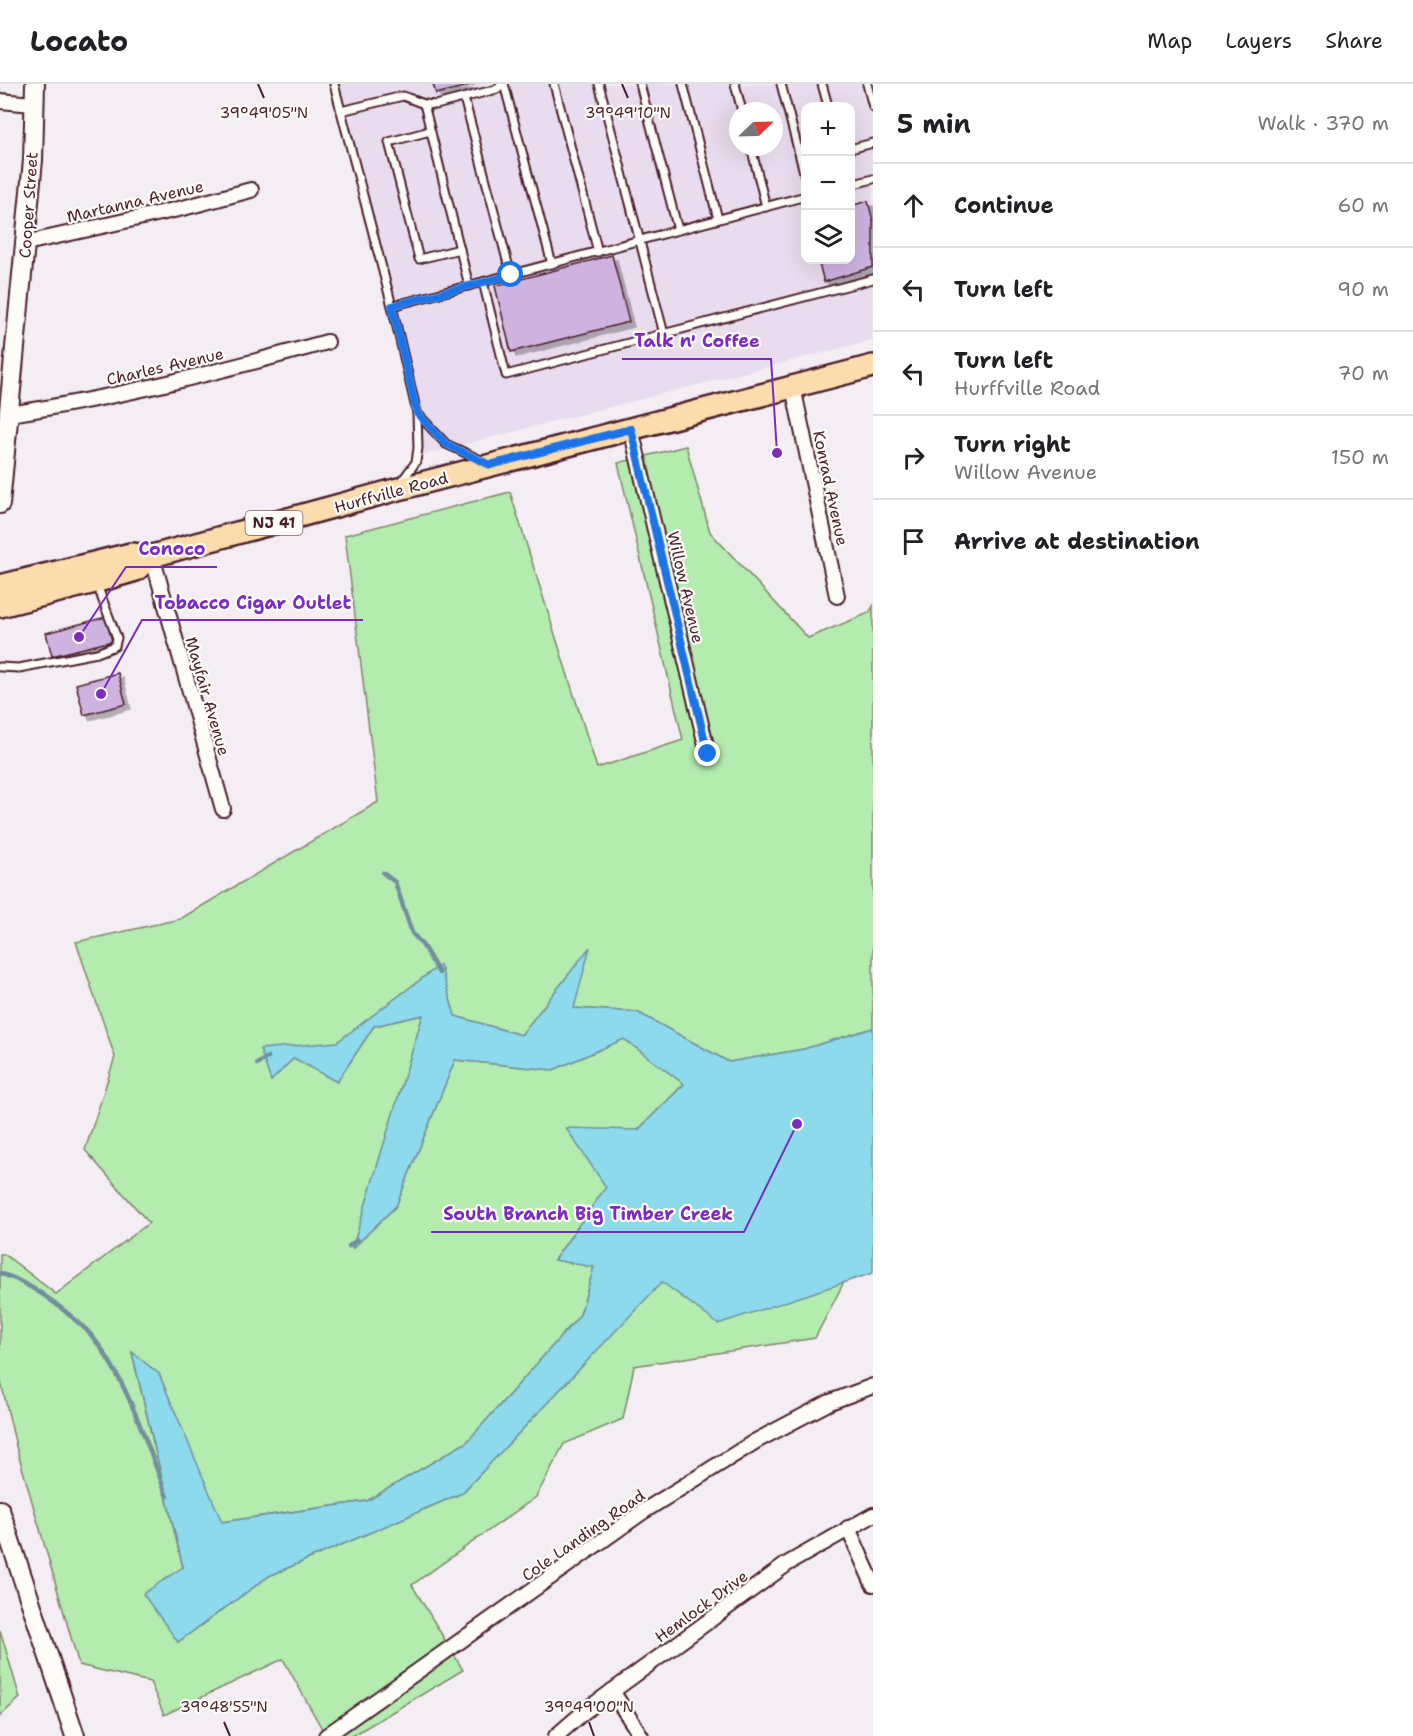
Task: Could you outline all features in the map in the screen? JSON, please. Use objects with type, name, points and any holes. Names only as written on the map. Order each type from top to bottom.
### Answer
[{"type":"main road","name":"Cooper Street","points":[[0,504],[33,160],[35,84]]},
{"type":"main road","name":"Hurffville Road","points":[[0,586],[131,554],[152,556],[395,490],[873,366]]},
{"type":"main road","name":"Hurffville Road","points":[[0,606],[136,570],[152,556]]},
{"type":"main road","points":[[0,1510],[75,1736]]},
{"type":"street","points":[[0,101],[33,104]]},
{"type":"street","name":"Martanna Avenue","points":[[26,243],[183,208],[251,190]]},
{"type":"street","name":"Charles Avenue","points":[[9,414],[71,405],[327,342]]},
{"type":"street","name":"Konrad Avenue","points":[[793,387],[837,596]]},
{"type":"street","name":"Willow Avenue","points":[[631,429],[708,754]]},
{"type":"street","name":"Mayfair Avenue","points":[[152,556],[223,810]]},
{"type":"street","name":"Cole Landing Road","points":[[326,1736],[644,1511],[756,1441],[830,1402],[873,1386]]},
{"type":"street","name":"Hemlock Drive","points":[[556,1736],[585,1711],[787,1564],[873,1515]]},
{"type":"street","points":[[848,1528],[873,1584]]},
{"type":"street","points":[[612,1691],[641,1736]]},
{"type":"lane","points":[[334,84],[392,306],[417,413],[416,462],[395,490]]},
{"type":"lane","points":[[341,111],[403,96],[423,104],[436,105],[497,89],[503,84],[552,264]]},
{"type":"lane","points":[[554,84],[598,252]]},
{"type":"lane","points":[[599,84],[664,334]]},
{"type":"lane","points":[[640,84],[678,230]]},
{"type":"lane","points":[[683,84],[718,219]]},
{"type":"lane","points":[[735,84],[740,102]]},
{"type":"lane","points":[[781,84],[801,161]]},
{"type":"lane","points":[[822,84],[827,102]]},
{"type":"lane","points":[[867,84],[873,107]]},
{"type":"lane","points":[[464,98],[511,275]]},
{"type":"lane","points":[[423,104],[469,286]]},
{"type":"lane","points":[[430,131],[389,142],[419,259],[460,249]]},
{"type":"lane","points":[[855,148],[873,143]]},
{"type":"lane","points":[[753,156],[766,207]]},
{"type":"lane","points":[[855,184],[873,179]]},
{"type":"lane","points":[[392,306],[801,197]]},
{"type":"lane","points":[[483,282],[506,375],[873,279]]},
{"type":"lane","points":[[417,413],[446,444],[490,465]]},
{"type":"lane","points":[[0,667],[19,668],[97,653],[116,646],[117,638],[95,582]]},
{"type":"shaded area","points":[[337,84],[873,84],[873,340],[422,455]]},
{"type":"green space","points":[[686,446],[710,532],[808,638],[869,613],[873,606],[873,1028],[804,1049],[729,1062],[637,1012],[573,1008],[589,949],[521,1035],[455,1016],[440,965],[337,1043],[261,1050],[294,1058],[337,1082],[374,1026],[423,1015],[353,1248],[396,1206],[455,1060],[553,1070],[624,1039],[684,1084],[638,1130],[606,1187],[554,1260],[594,1267],[580,1315],[467,1442],[367,1501],[221,1522],[159,1374],[132,1353],[183,1568],[178,1642],[269,1576],[462,1493],[662,1281],[718,1323],[844,1282],[815,1338],[634,1366],[623,1419],[564,1444],[536,1497],[412,1585],[463,1670],[352,1736],[326,1736],[283,1659],[164,1715],[150,1682],[79,1665],[16,1446],[0,1378],[0,1254],[4,1254],[56,1294],[149,1223],[85,1150],[115,1057],[76,942],[180,919],[378,802],[345,535],[510,492],[597,768],[683,740],[618,463]]},
{"type":"green space","points":[[0,1630],[20,1698],[0,1716]]},
{"type":"water","points":[[590,947],[574,1008],[637,1012],[729,1062],[804,1049],[873,1028],[873,1273],[718,1324],[662,1282],[462,1493],[269,1576],[178,1642],[143,1594],[183,1567],[132,1352],[159,1374],[222,1522],[367,1501],[467,1442],[580,1315],[594,1267],[554,1260],[606,1187],[566,1128],[638,1130],[684,1084],[624,1039],[553,1070],[455,1060],[396,1206],[352,1249],[423,1015],[374,1026],[337,1082],[294,1058],[271,1081],[260,1049],[337,1042],[440,965],[455,1016],[521,1035]]},
{"type":"building","points":[[433,84],[475,84],[436,94]]},
{"type":"building","points":[[868,201],[873,221],[873,267],[824,282],[819,264],[855,264],[855,205]]},
{"type":"building","points":[[612,255],[629,322],[511,352],[495,286]]},
{"type":"building","points":[[106,617],[112,641],[52,656],[46,633]]},
{"type":"building","points":[[118,673],[126,704],[84,715],[76,684]]},
{"type":"waterway","points":[[383,873],[395,882],[412,933],[423,946],[439,973]]},
{"type":"waterway","points":[[257,1064],[268,1057]]},
{"type":"waterway","points":[[349,1246],[357,1240]]},
{"type":"waterway","points":[[0,1273],[22,1282],[56,1304],[83,1326],[104,1352],[144,1434],[167,1497]]},
{"type":"place","name":"Talk n' Coffee","points":[[777,453]]},
{"type":"place","name":"Conoco","points":[[79,637]]},
{"type":"place","name":"Tobacco Cigar Outlet","points":[[101,694]]},
{"type":"place","name":"South Branch Big Timber Creek","points":[[797,1124]]},
{"type":"route","points":[[511,275],[392,306],[417,413],[446,444],[490,465],[631,429],[708,754]]}]
